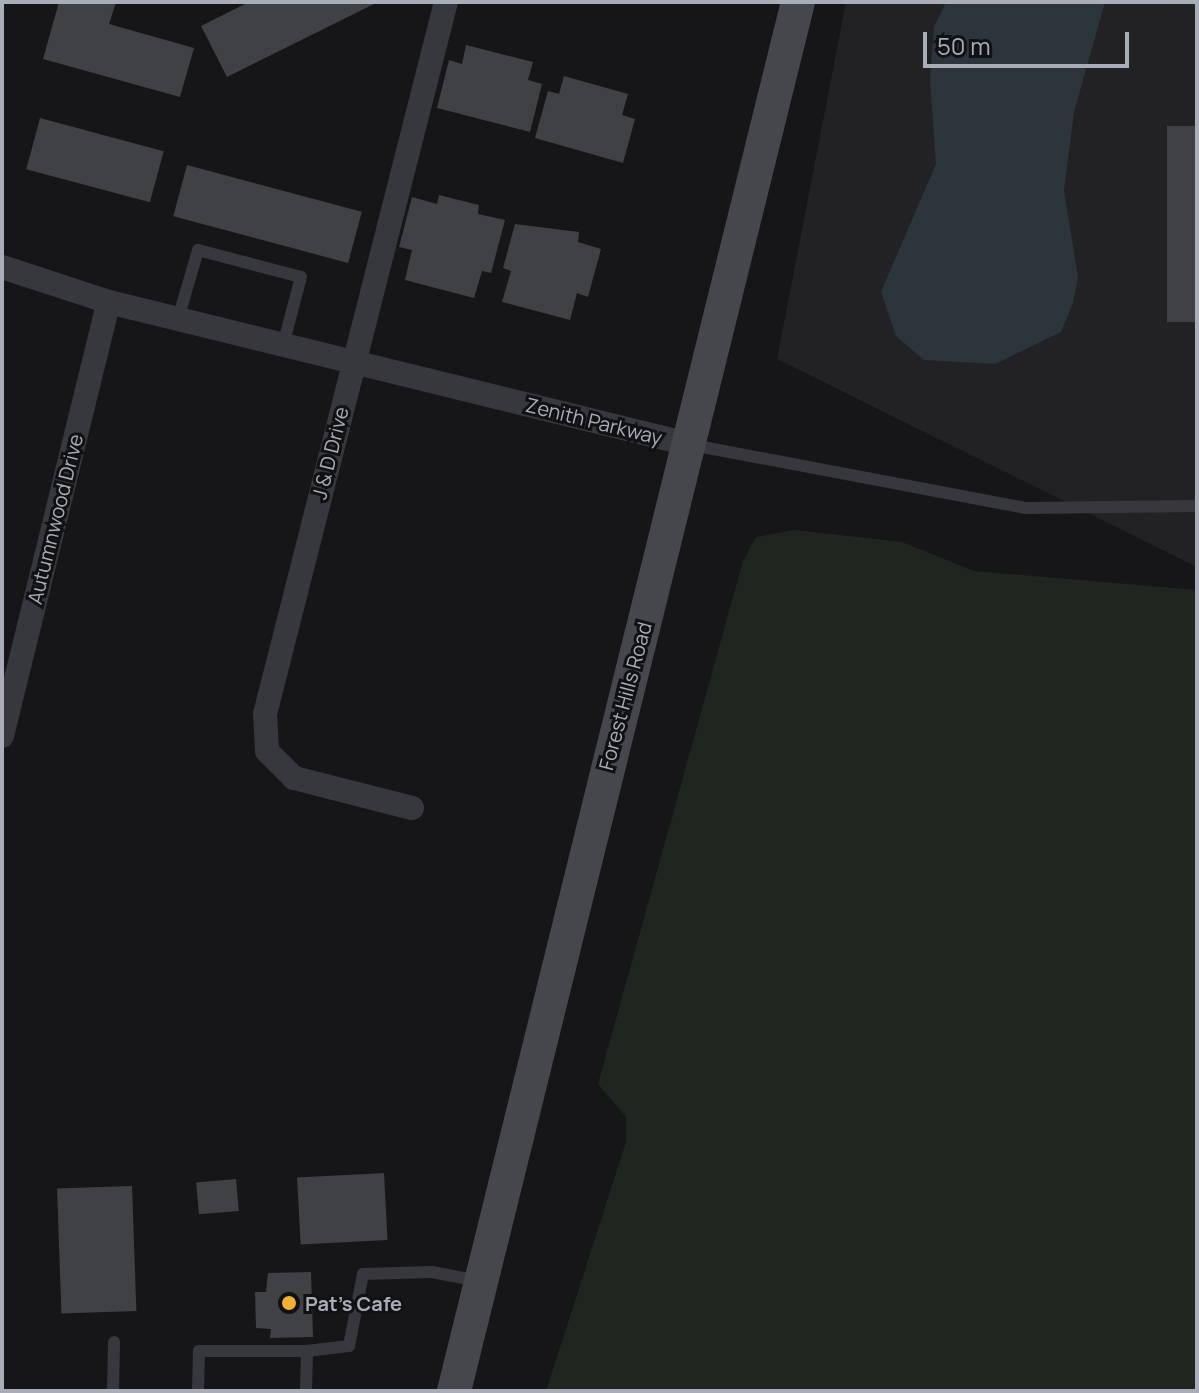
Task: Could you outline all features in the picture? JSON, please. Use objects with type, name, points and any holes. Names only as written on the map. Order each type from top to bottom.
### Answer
[{"type":"street","name":"J & D Drive","points":[[412,808],[294,778],[267,751],[265,714],[352,361],[446,2]]},
{"type":"street","name":"Forest Hills Road","points":[[454,1391],[591,823],[692,445],[798,2]]},
{"type":"street","name":"Zenith Parkway","points":[[2,267],[109,302],[692,445]]},
{"type":"street","name":"Autumnwood Drive","points":[[2,736],[109,302]]},
{"type":"lane","points":[[178,319],[198,250],[301,277],[283,345]]},
{"type":"lane","name":"Zenith Parkway","points":[[692,445],[1026,508],[1197,506]]},
{"type":"lane","points":[[198,1391],[199,1351],[307,1351],[349,1346],[363,1274],[432,1272],[481,1281]]},
{"type":"lane","points":[[113,1391],[114,1342]]},
{"type":"lane","points":[[306,1391],[307,1351]]},
{"type":"shaded area","points":[[846,2],[1197,2],[1197,567],[777,359]]},
{"type":"shaded area","points":[[946,2],[1105,2],[1074,112],[1064,191],[1078,277],[1073,303],[1061,332],[995,364],[924,360],[896,336],[881,292],[936,164],[930,80],[934,27]]},
{"type":"shaded area","points":[[794,530],[902,542],[974,571],[1197,590],[1197,1391],[546,1391],[626,1142],[626,1117],[598,1084],[743,561],[756,537]]},
{"type":"building","points":[[59,2],[116,2],[109,24],[194,48],[180,97],[43,59]]},
{"type":"building","points":[[249,2],[378,2],[227,77],[201,26]]},
{"type":"building","points":[[466,45],[533,62],[528,80],[542,84],[530,132],[437,108],[449,60],[462,64]]},
{"type":"building","points":[[564,76],[628,94],[622,115],[635,119],[623,163],[535,138],[548,91],[559,94]]},
{"type":"building","points":[[40,118],[164,151],[150,202],[26,169]]},
{"type":"building","points":[[1167,126],[1197,126],[1197,322],[1167,322]]},
{"type":"building","points":[[187,165],[362,212],[348,263],[173,216]]},
{"type":"building","points":[[439,195],[479,205],[478,214],[505,220],[491,273],[482,271],[474,298],[405,280],[412,250],[399,247],[412,197],[437,204]]},
{"type":"building","points":[[515,224],[579,232],[578,242],[601,249],[588,297],[577,293],[570,320],[502,302],[511,271],[503,268]]},
{"type":"building","points":[[384,1173],[388,1240],[301,1244],[297,1178]]},
{"type":"building","points":[[236,1179],[239,1211],[199,1214],[196,1182]]},
{"type":"building","points":[[132,1186],[136,1311],[61,1314],[57,1189]]},
{"type":"building","points":[[311,1272],[313,1337],[270,1338],[271,1329],[256,1328],[255,1292],[266,1292],[268,1273]]},
{"type":"place","name":"Pat's Cafe","points":[[289,1303]]}]
